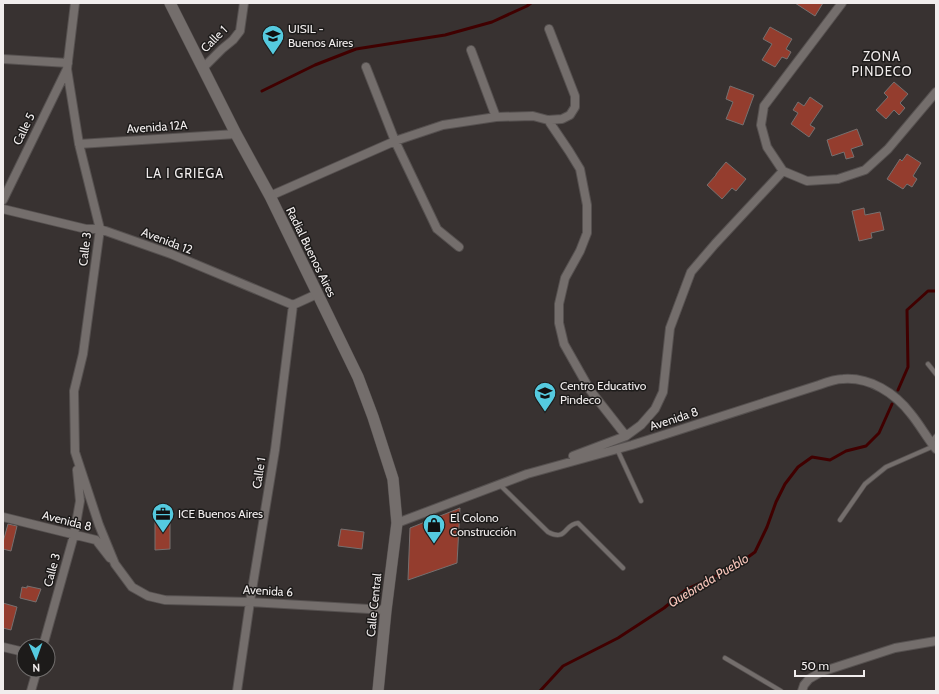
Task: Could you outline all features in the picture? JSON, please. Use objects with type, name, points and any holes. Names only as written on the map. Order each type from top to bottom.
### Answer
[{"type":"main road","name":"Radial Buenos Aires","points":[[170,3],[236,134],[270,196],[358,377],[373,417],[393,479],[397,523]]},
{"type":"main road","name":"Calle Central","points":[[378,691],[397,523]]},
{"type":"street","name":"Calle 3","points":[[45,638],[74,534],[80,501],[75,452],[74,391],[83,354],[100,228],[79,144],[67,66],[74,3]]},
{"type":"street","name":"Calle 1","points":[[203,68],[233,40],[240,31],[244,3]]},
{"type":"street","points":[[842,3],[764,106],[761,125],[767,147],[783,171],[807,181],[838,179],[865,170],[888,149],[936,92]]},
{"type":"street","points":[[270,196],[395,141],[443,125],[496,117],[532,116],[548,120],[562,119],[570,115],[575,107],[575,96],[548,29]]},
{"type":"street","points":[[471,50],[496,117]]},
{"type":"street","points":[[3,59],[67,66]]},
{"type":"street","name":"Calle 5","points":[[3,200],[67,66]]},
{"type":"street","points":[[366,67],[395,141],[437,229],[459,248]]},
{"type":"street","points":[[548,120],[570,151],[580,169],[587,205],[587,233],[580,251],[565,278],[559,304],[559,324],[564,344],[590,390],[626,436]]},
{"type":"street","name":"Avenida 12A","points":[[79,144],[236,134]]},
{"type":"street","points":[[527,474],[626,436],[641,425],[655,409],[663,392],[670,328],[691,272],[783,171]]},
{"type":"street","name":"Avenida 12","points":[[3,209],[86,229],[100,228],[171,254],[293,305]]},
{"type":"street","points":[[293,305],[317,294]]},
{"type":"street","name":"Calle 1","points":[[237,691],[275,450],[293,305]]},
{"type":"street","name":"Avenida 8","points":[[397,523],[527,474],[616,449],[632,446],[819,384],[842,379],[854,379],[867,382],[877,385],[888,392],[911,413],[934,443]]},
{"type":"street","name":"Calle 3","points":[[75,452],[99,525],[115,564],[132,587],[148,596]]},
{"type":"street","name":"Avenida 8","points":[[3,517],[96,540],[115,564]]},
{"type":"street","name":"Avenida 6","points":[[148,596],[165,600],[250,602],[386,610]]},
{"type":"street","points":[[802,691],[804,685],[809,679],[821,672],[895,648],[936,640]]},
{"type":"street","points":[[3,647],[16,650]]},
{"type":"street","points":[[31,691],[35,678]]},
{"type":"lane","points":[[928,364],[936,374]]},
{"type":"lane","points":[[840,520],[864,484],[886,467],[934,443]]},
{"type":"lane","points":[[616,449],[641,501]]},
{"type":"lane","points":[[499,484],[548,532],[557,536],[575,523],[578,523],[623,568]]},
{"type":"lane","points":[[725,658],[781,691]]},
{"type":"building","points":[[795,3],[823,3],[815,16]]},
{"type":"building","points":[[770,27],[792,39],[786,49],[791,52],[787,59],[782,57],[775,67],[762,60],[772,44],[763,39]]},
{"type":"building","points":[[894,82],[908,94],[900,103],[905,108],[899,115],[894,110],[886,119],[876,110],[888,97],[884,93]]},
{"type":"building","points":[[730,86],[754,95],[743,125],[726,119],[733,102],[726,99]]},
{"type":"building","points":[[810,97],[823,106],[810,125],[815,128],[809,137],[791,124],[798,113],[793,110],[798,102],[804,106]]},
{"type":"building","points":[[857,129],[863,145],[851,149],[854,157],[846,159],[844,152],[832,156],[827,140]]},
{"type":"building","points":[[907,154],[921,163],[913,176],[917,179],[912,187],[907,184],[903,189],[887,179],[900,159],[902,161]]},
{"type":"building","points":[[726,162],[746,179],[736,191],[732,188],[722,199],[707,185]]},
{"type":"building","points":[[864,208],[865,215],[880,212],[884,230],[871,233],[872,238],[859,241],[852,211]]},
{"type":"building","name":"El Colono Construcción","points":[[460,508],[457,563],[408,580],[410,528]]},
{"type":"building","name":"ICE Buenos Aires","points":[[155,519],[170,519],[170,549],[155,550]]},
{"type":"building","points":[[8,524],[17,526],[11,551],[3,549],[3,542]]},
{"type":"building","points":[[341,529],[364,532],[362,549],[338,546]]},
{"type":"building","points":[[27,586],[41,589],[36,602],[20,598],[22,587],[27,588]]},
{"type":"building","points":[[3,603],[17,607],[11,630],[3,628]]},
{"type":"waterway","points":[[262,91],[315,65],[356,49],[445,35],[492,22],[531,3]]},
{"type":"waterway","name":"Quebrada Pueblo","points":[[898,390],[908,367],[907,310],[928,291],[936,291]]},
{"type":"waterway","name":"Quebrada Pueblo","points":[[540,691],[563,666],[618,638],[664,608],[687,589],[733,568],[755,552],[785,484],[798,467],[812,457],[830,460],[846,451],[866,446],[879,433],[892,404]]},
{"type":"place","name":"UISIL - Buenos Aires","points":[[273,56]]},
{"type":"place","name":"Centro Educativo Pindeco","points":[[545,412]]},
{"type":"place","name":"ICE Buenos Aires","points":[[163,534]]},
{"type":"place","name":"El Colono Construcción","points":[[434,544]]},
{"type":"district","name":"ZONA PINDECO","points":[[882,64]]},
{"type":"district","name":"LA I GRIEGA","points":[[185,173]]}]
